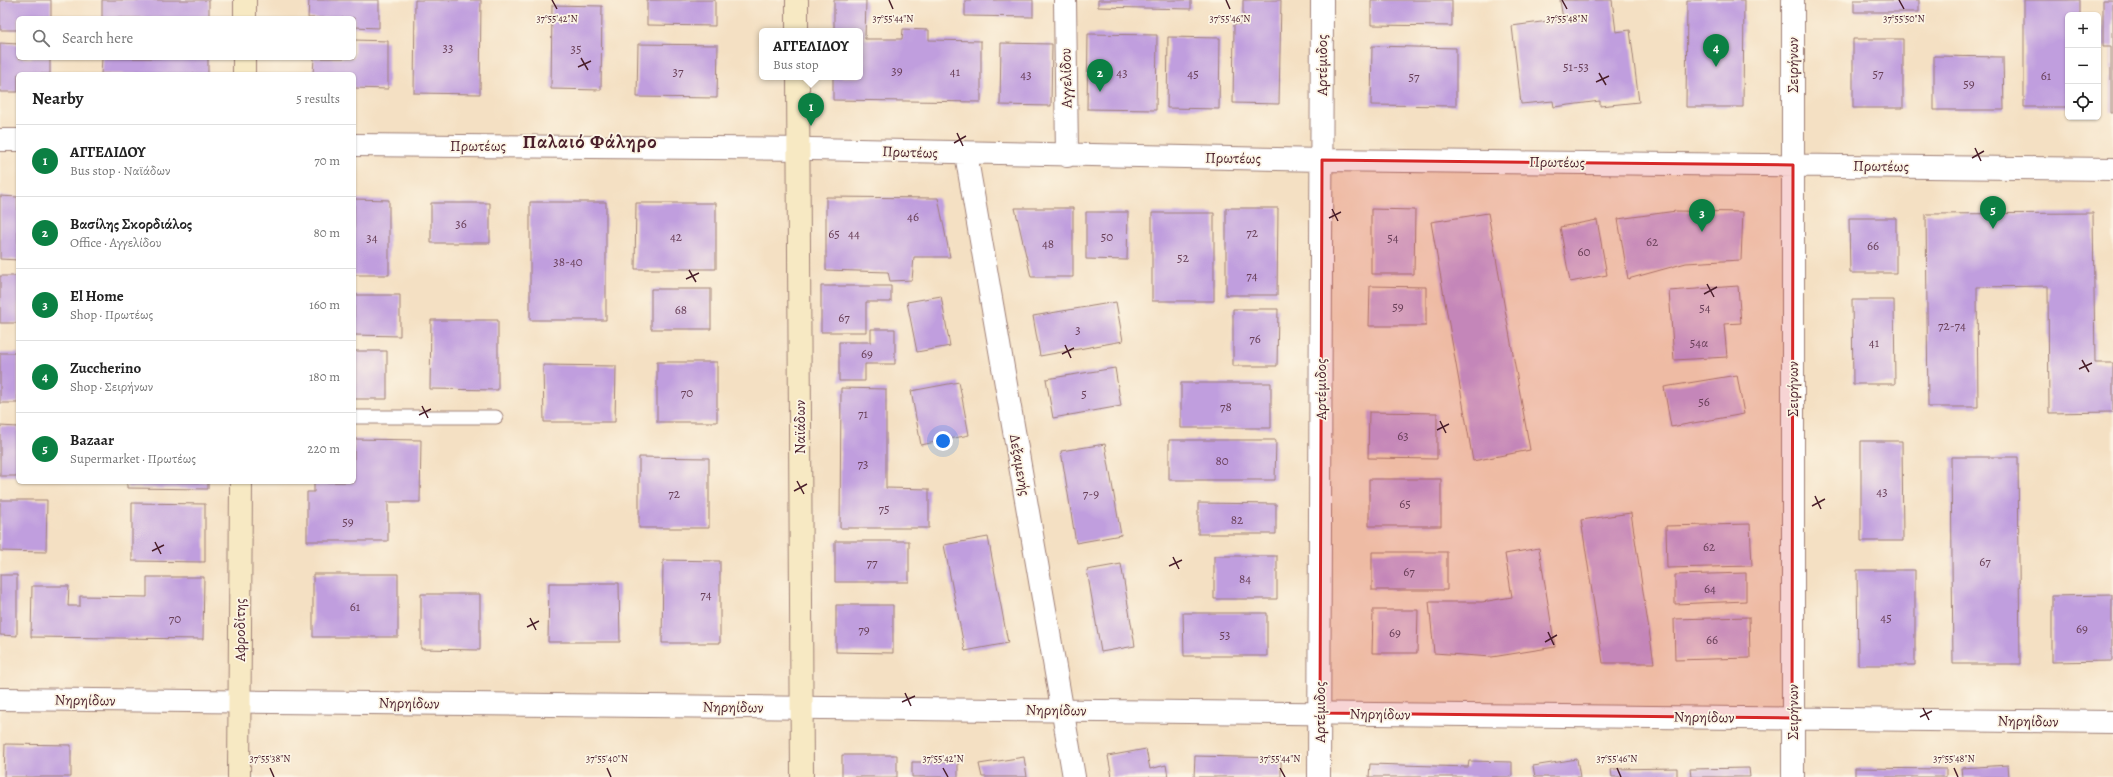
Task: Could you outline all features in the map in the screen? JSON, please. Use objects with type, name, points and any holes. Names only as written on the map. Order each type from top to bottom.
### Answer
[{"type":"street","points":[[245,0],[245,16]]},
{"type":"street","points":[[797,0],[797,28]]},
{"type":"street","name":"Αγγελίδου","points":[[1065,0],[1067,156]]},
{"type":"street","name":"Αρτέμιδος","points":[[1320,777],[1322,0]]},
{"type":"street","name":"Σειρήνων","points":[[1793,0],[1793,777]]},
{"type":"street","points":[[244,60],[244,72]]},
{"type":"street","name":"Ναϊάδων","points":[[798,80],[802,777]]},
{"type":"street","points":[[0,140],[16,140]]},
{"type":"street","name":"Πρωτέως","points":[[356,145],[798,149],[966,154],[1322,160],[2113,169]]},
{"type":"street","name":"Δεξαμενής","points":[[966,154],[1074,777]]},
{"type":"street","name":"Αφροδίτης","points":[[239,777],[241,484]]},
{"type":"street","name":"Νηρηίδων","points":[[0,699],[2113,722]]},
{"type":"lane","points":[[356,417],[496,417]]},
{"type":"highlighted area","points":[[1322,160],[1793,165],[1792,718],[1320,713]]},
{"type":"building","points":[[0,0],[51,0],[51,16],[16,16],[16,30],[0,30]]},
{"type":"building","points":[[102,0],[209,0],[209,16],[102,16]]},
{"type":"building","points":[[309,0],[379,0],[379,28],[356,27],[356,16],[308,16]]},
{"type":"building","points":[[415,0],[481,0],[480,94],[414,93]]},
{"type":"building","points":[[647,0],[715,0],[715,26],[647,25]]},
{"type":"building","points":[[834,0],[866,0],[865,39],[902,39],[903,29],[929,30],[929,40],[981,41],[981,102],[833,100],[833,80],[863,80],[863,28],[834,28]]},
{"type":"building","points":[[965,0],[1033,0],[1033,17],[965,16]]},
{"type":"building","points":[[1098,0],[1191,0],[1191,9],[1098,7]]},
{"type":"building","points":[[1243,0],[1281,0],[1279,104],[1233,103],[1234,24],[1243,24]]},
{"type":"building","points":[[1371,0],[1452,0],[1452,26],[1371,25]]},
{"type":"building","points":[[1560,0],[1612,0],[1616,32],[1630,30],[1639,102],[1600,106],[1600,101],[1554,107],[1553,101],[1521,104],[1512,26],[1563,19]]},
{"type":"building","points":[[1687,0],[1744,0],[1743,107],[1686,107]]},
{"type":"building","points":[[1854,0],[1919,0],[1919,12],[1854,12]]},
{"type":"building","points":[[2024,0],[2080,0],[2080,12],[2065,12],[2065,107],[2024,107]]},
{"type":"building","points":[[2103,0],[2113,0],[2113,113],[2111,113],[2111,47],[2103,47]]},
{"type":"building","points":[[552,5],[602,6],[601,90],[551,89]]},
{"type":"building","points":[[1088,34],[1157,35],[1156,110],[1087,109]]},
{"type":"building","points":[[1168,37],[1220,38],[1219,109],[1167,108]]},
{"type":"building","points":[[1853,39],[1903,39],[1903,108],[1853,108]]},
{"type":"building","points":[[356,40],[388,41],[388,89],[356,88],[356,72],[313,72],[314,60],[356,60]]},
{"type":"building","points":[[0,43],[16,44],[16,60],[50,60],[50,72],[16,72],[16,92],[0,92]]},
{"type":"building","points":[[1001,43],[1052,44],[1051,106],[1000,105]]},
{"type":"building","points":[[638,44],[718,45],[717,98],[637,97]]},
{"type":"building","points":[[1372,46],[1456,48],[1456,106],[1371,105]]},
{"type":"building","points":[[1934,56],[2003,57],[2004,110],[1934,110]]},
{"type":"building","points":[[102,60],[208,60],[208,72],[101,72]]},
{"type":"building","points":[[0,196],[16,197],[16,260],[0,259]]},
{"type":"building","points":[[826,197],[938,198],[950,257],[914,257],[912,280],[890,281],[888,272],[826,270]]},
{"type":"building","points":[[356,199],[389,200],[389,275],[356,275]]},
{"type":"building","points":[[530,202],[606,202],[606,320],[530,320]]},
{"type":"building","points":[[431,203],[490,203],[490,243],[431,243]]},
{"type":"building","points":[[636,203],[716,203],[716,269],[635,269]]},
{"type":"building","points":[[1015,208],[1073,208],[1073,277],[1031,277]]},
{"type":"building","points":[[1226,208],[1278,208],[1277,295],[1226,295]]},
{"type":"building","points":[[1371,209],[1415,210],[1414,274],[1371,274]]},
{"type":"building","points":[[1676,211],[1743,212],[1741,260],[1686,263],[1628,279],[1618,219]]},
{"type":"building","points":[[1086,212],[1128,212],[1127,260],[1086,259]]},
{"type":"building","points":[[1152,213],[1214,213],[1214,301],[1152,301]]},
{"type":"building","points":[[1488,213],[1530,450],[1473,461],[1431,222]]},
{"type":"building","points":[[2093,213],[2095,363],[2113,363],[2113,412],[2049,413],[2048,286],[1977,287],[1978,407],[1928,407],[1926,214]]},
{"type":"building","points":[[1849,218],[1896,218],[1896,273],[1850,273]]},
{"type":"building","points":[[1597,220],[1607,275],[1570,282],[1560,227]]},
{"type":"building","points":[[0,276],[16,276],[16,323],[0,323]]},
{"type":"building","points":[[821,286],[891,286],[891,302],[866,302],[866,332],[821,332]]},
{"type":"building","points":[[1370,286],[1426,287],[1426,326],[1369,326]]},
{"type":"building","points":[[1738,286],[1741,323],[1724,324],[1727,357],[1674,360],[1669,291]]},
{"type":"building","points":[[651,289],[711,289],[711,329],[651,329]]},
{"type":"building","points":[[356,295],[400,295],[400,336],[356,335]]},
{"type":"building","points":[[941,296],[950,346],[917,352],[907,302]]},
{"type":"building","points":[[1852,300],[1894,300],[1895,384],[1853,384]]},
{"type":"building","points":[[1116,302],[1123,341],[1040,356],[1033,316]]},
{"type":"building","points":[[1233,309],[1278,309],[1277,366],[1233,366]]},
{"type":"building","points":[[431,320],[498,320],[498,390],[430,389]]},
{"type":"building","points":[[871,329],[895,329],[895,364],[865,364],[865,381],[839,381],[839,342],[871,342]]},
{"type":"building","points":[[356,351],[387,351],[387,399],[356,399]]},
{"type":"building","points":[[0,353],[16,353],[16,403],[0,403]]},
{"type":"building","points":[[657,362],[717,362],[717,422],[657,422]]},
{"type":"building","points":[[543,365],[616,366],[615,422],[544,422]]},
{"type":"building","points":[[1115,368],[1121,406],[1053,418],[1046,379]]},
{"type":"building","points":[[1737,375],[1744,414],[1671,427],[1664,387]]},
{"type":"building","points":[[959,382],[969,435],[921,445],[911,391]]},
{"type":"building","points":[[1181,383],[1271,383],[1271,428],[1181,428]]},
{"type":"building","points":[[841,388],[886,389],[886,488],[929,489],[929,528],[840,528]]},
{"type":"building","points":[[1369,412],[1437,413],[1437,459],[1368,458]]},
{"type":"building","points":[[0,426],[16,427],[16,476],[0,476]]},
{"type":"building","points":[[356,439],[421,440],[420,502],[388,502],[388,541],[307,541],[307,492],[314,492],[314,484],[356,484]]},
{"type":"building","points":[[1169,440],[1276,440],[1275,480],[1169,480]]},
{"type":"building","points":[[1861,441],[1902,441],[1903,541],[1861,541]]},
{"type":"building","points":[[1105,444],[1121,535],[1076,543],[1061,451]]},
{"type":"building","points":[[639,457],[709,458],[709,528],[639,528]]},
{"type":"building","points":[[1951,457],[2018,457],[2020,664],[1953,664]]},
{"type":"building","points":[[1369,479],[1441,479],[1441,526],[1369,526]]},
{"type":"building","points":[[127,484],[208,484],[208,489],[127,488]]},
{"type":"building","points":[[0,500],[47,500],[46,552],[0,551]]},
{"type":"building","points":[[132,503],[205,504],[205,562],[132,561]]},
{"type":"building","points":[[1198,503],[1276,504],[1276,534],[1198,534]]},
{"type":"building","points":[[1631,513],[1654,663],[1603,663],[1581,520]]},
{"type":"building","points":[[1750,524],[1752,566],[1667,568],[1666,526]]},
{"type":"building","points":[[988,537],[1008,643],[965,651],[944,545]]},
{"type":"building","points":[[835,541],[909,541],[909,582],[835,582]]},
{"type":"building","points":[[1539,548],[1555,647],[1492,657],[1434,653],[1429,602],[1482,602],[1512,597],[1505,554]]},
{"type":"building","points":[[1372,552],[1447,552],[1447,590],[1372,590]]},
{"type":"building","points":[[1214,556],[1277,556],[1277,599],[1214,599]]},
{"type":"building","points":[[663,560],[720,561],[720,643],[662,643]]},
{"type":"building","points":[[1121,564],[1135,646],[1101,652],[1087,570]]},
{"type":"building","points":[[1857,570],[1915,570],[1915,665],[1858,665]]},
{"type":"building","points":[[1746,573],[1746,601],[1675,604],[1675,575]]},
{"type":"building","points":[[313,574],[398,574],[398,637],[313,637]]},
{"type":"building","points":[[0,575],[17,575],[17,636],[0,635]]},
{"type":"building","points":[[147,577],[204,577],[203,639],[31,637],[32,586],[69,586],[68,606],[80,606],[80,596],[147,597]]},
{"type":"building","points":[[549,583],[619,583],[620,642],[548,642]]},
{"type":"building","points":[[421,594],[480,594],[480,650],[421,649]]},
{"type":"building","points":[[2112,595],[2112,661],[2052,662],[2052,596]]},
{"type":"building","points":[[836,605],[893,605],[893,653],[836,652]]},
{"type":"building","points":[[1373,610],[1418,610],[1417,653],[1372,653]]},
{"type":"building","points":[[1183,613],[1267,613],[1267,656],[1184,656]]},
{"type":"building","points":[[1749,617],[1750,658],[1675,660],[1674,619]]},
{"type":"building","points":[[5,744],[71,745],[71,777],[4,777]]},
{"type":"building","points":[[1146,749],[1150,769],[1166,765],[1168,777],[1112,777],[1108,756]]},
{"type":"building","points":[[842,755],[897,755],[897,777],[842,777]]},
{"type":"building","points":[[1195,756],[1281,758],[1281,777],[1194,777]]},
{"type":"building","points":[[1024,757],[1027,777],[982,777],[979,764]]},
{"type":"building","points":[[1577,759],[1580,777],[1535,777],[1533,766]]},
{"type":"building","points":[[1469,761],[1512,762],[1512,777],[1369,777],[1370,764],[1468,767]]},
{"type":"building","points":[[912,762],[958,762],[958,777],[912,777]]},
{"type":"building","points":[[2008,765],[2009,777],[1962,777],[1961,768]]},
{"type":"building","points":[[1677,768],[1677,777],[1612,777],[1611,769]]},
{"type":"building","points":[[1749,768],[1750,777],[1691,777],[1690,769]]},
{"type":"building","points":[[1855,768],[1946,769],[1946,777],[1855,777]]},
{"type":"place","name":"Zuccherino","points":[[1716,67]]},
{"type":"place","name":"Βασίλης Σκορδιάλος","points":[[1100,92]]},
{"type":"place","name":"ΑΓΓΕΛΙΔΟΥ","points":[[811,126]]},
{"type":"place","name":"Bazaar","points":[[1993,229]]},
{"type":"place","name":"El Home","points":[[1702,232]]},
{"type":"district","name":"Παλαιό Φάληρο","points":[[590,142]]}]
